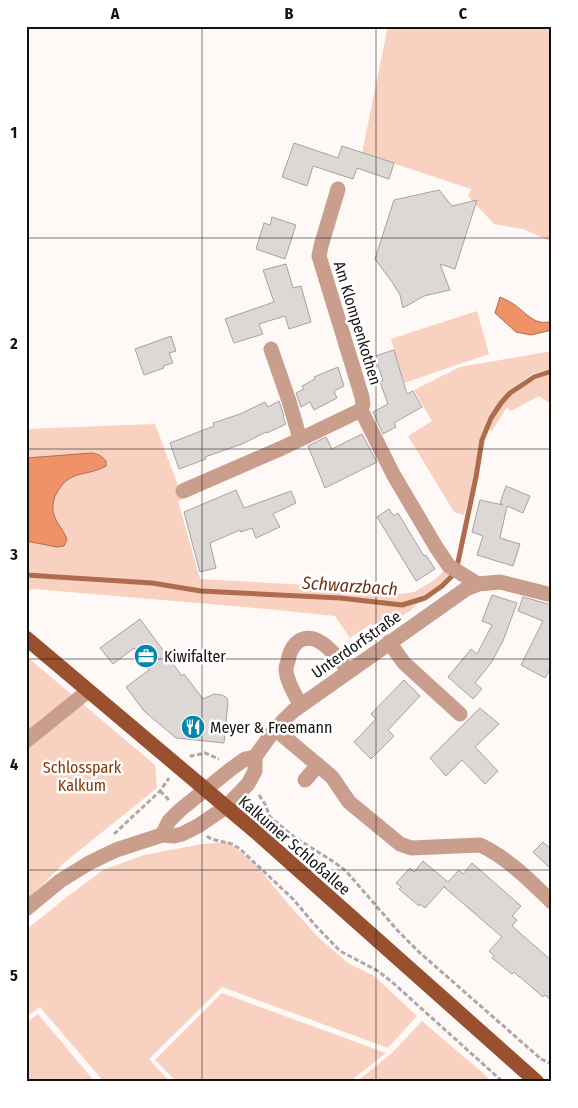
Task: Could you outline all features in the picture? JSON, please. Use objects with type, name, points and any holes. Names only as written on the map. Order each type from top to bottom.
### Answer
[{"type":"main road","name":"Kalkumer Schloßallee","points":[[26,638],[226,807],[537,1082]]},
{"type":"street","name":"Am Klompenkothen","points":[[183,491],[361,410],[364,404],[362,396],[319,256],[338,189]]},
{"type":"street","points":[[271,349],[290,401],[300,439]]},
{"type":"street","name":"Am Klompenkothen","points":[[361,410],[393,474],[436,547],[454,569],[478,584]]},
{"type":"street","name":"Unterdorfstraße","points":[[26,909],[60,881],[89,862],[116,850],[162,835],[174,836],[182,834],[198,826],[226,807],[248,784],[255,771],[255,757],[275,728],[293,711],[466,589],[478,584],[500,582],[552,595]]},
{"type":"street","points":[[300,705],[293,694],[286,669],[292,648],[297,641],[305,638],[323,644],[349,671]]},
{"type":"street","points":[[390,642],[404,663],[460,714]]},
{"type":"street","points":[[26,741],[88,690]]},
{"type":"street","points":[[275,728],[332,777],[345,807],[383,830],[400,844],[410,848],[480,845],[508,862],[552,902]]},
{"type":"street","name":"Unterdorfstraße","points":[[162,835],[169,821],[180,810],[245,759],[255,757]]},
{"type":"street","points":[[306,780],[318,765]]},
{"type":"street","points":[[374,842],[383,830]]},
{"type":"path","points":[[112,836],[160,791],[170,778]]},
{"type":"path","points":[[248,784],[262,798],[270,817],[294,837],[346,871],[398,931],[419,952],[541,1059]]},
{"type":"path","points":[[211,839],[232,844],[240,849],[293,899],[340,951],[378,971],[392,982],[503,1082]]},
{"type":"path","points":[[240,849],[245,844]]},
{"type":"green space","points":[[388,26],[552,26],[552,236],[550,241],[523,229],[494,224],[468,196],[471,189],[362,153]]},
{"type":"green space","points":[[477,311],[489,354],[404,383],[391,339]]},
{"type":"green space","points":[[552,351],[552,368],[532,374],[509,391],[489,415],[481,435],[475,477],[464,515],[454,512],[408,436],[432,421],[414,390],[460,367]]},
{"type":"green space","points":[[552,373],[552,405],[539,396],[511,411],[507,407],[492,431],[488,428],[505,399],[531,381]]},
{"type":"green space","points":[[155,424],[183,499],[178,501],[200,579],[357,588],[402,594],[414,592],[433,581],[446,569],[451,574],[410,611],[377,631],[372,623],[350,638],[335,616],[34,589],[26,591],[26,541],[57,547],[60,526],[53,509],[56,494],[60,487],[71,478],[106,465],[106,461],[102,456],[92,453],[26,458],[26,429]]},
{"type":"green space","name":"Schlosspark Kalkum","points":[[26,656],[155,765],[157,788],[65,862],[26,901]]},
{"type":"green space","points":[[228,842],[256,865],[318,937],[348,963],[374,976],[417,1016],[388,1048],[222,987],[149,1059],[167,1079],[164,1082],[104,1082],[40,1007],[26,1017],[26,930],[103,870],[144,855],[202,844]]},
{"type":"green space","points":[[222,993],[386,1053],[349,1082],[172,1082],[174,1079],[155,1060]]},
{"type":"green space","points":[[38,1014],[95,1082],[26,1082],[26,1023]]},
{"type":"green space","points":[[422,1021],[491,1082],[356,1082],[391,1054]]},
{"type":"shaded area","points":[[500,297],[536,321],[552,321],[552,330],[531,335],[516,332],[495,313]]},
{"type":"shaded area","points":[[92,453],[103,458],[106,461],[106,466],[71,477],[60,487],[54,498],[54,515],[67,539],[64,546],[57,547],[26,541],[26,458]]},
{"type":"building","points":[[294,143],[338,158],[342,146],[394,163],[389,179],[357,168],[353,179],[313,166],[307,186],[282,177]]},
{"type":"building","points":[[439,190],[452,206],[477,200],[455,269],[440,264],[450,290],[424,296],[403,308],[400,295],[375,259],[394,200]]},
{"type":"building","points":[[272,217],[296,225],[285,259],[256,249],[264,223],[270,225]]},
{"type":"building","points":[[286,264],[293,288],[301,286],[311,322],[289,329],[285,316],[259,324],[263,334],[234,343],[225,319],[274,302],[263,270]]},
{"type":"building","points":[[171,336],[176,351],[169,353],[173,363],[144,375],[135,349]]},
{"type":"building","points":[[394,350],[407,394],[413,391],[422,407],[394,423],[396,427],[383,434],[373,412],[388,404],[380,382],[383,381],[375,356]]},
{"type":"building","points":[[338,367],[344,386],[334,391],[337,398],[314,410],[310,402],[301,407],[296,393],[304,389],[302,386],[315,379],[314,377]]},
{"type":"building","points":[[279,401],[286,424],[179,469],[170,443],[214,426],[213,423],[240,414],[265,402],[268,407]]},
{"type":"building","points":[[362,434],[377,462],[325,488],[308,446],[326,437],[332,449]]},
{"type":"building","points":[[506,486],[530,496],[523,513],[507,506],[500,538],[520,544],[513,566],[477,555],[483,536],[472,532],[480,500],[503,505],[500,503]]},
{"type":"building","points":[[236,490],[244,508],[291,491],[296,503],[273,514],[280,527],[256,538],[252,528],[241,532],[240,530],[210,543],[216,568],[200,572],[184,512]]},
{"type":"building","points":[[389,509],[394,516],[398,513],[424,556],[426,555],[435,569],[416,581],[377,517]]},
{"type":"building","points":[[492,595],[517,603],[503,641],[491,663],[475,683],[482,689],[473,699],[448,677],[471,649],[477,654],[492,625],[482,621]]},
{"type":"building","points":[[523,597],[552,605],[552,666],[545,678],[521,665],[543,621],[518,611]]},
{"type":"building","points":[[140,619],[182,676],[184,674],[203,699],[214,694],[227,698],[224,743],[176,738],[144,711],[126,687],[149,670],[134,648],[113,664],[100,648]]},
{"type":"building","points":[[404,680],[420,696],[388,730],[394,736],[371,759],[354,742],[376,719],[371,714]]},
{"type":"building","points":[[480,708],[499,724],[475,747],[498,771],[485,784],[462,760],[446,776],[430,758]]},
{"type":"building","points":[[543,842],[552,850],[552,870],[533,852]]},
{"type":"building","points":[[423,861],[448,882],[459,870],[463,874],[472,863],[521,906],[512,916],[517,920],[512,926],[552,961],[552,1001],[545,995],[543,997],[514,972],[512,974],[492,958],[494,956],[489,951],[502,937],[444,887],[425,908],[420,904],[419,906],[399,889],[401,887],[396,883],[410,868],[414,872]]},
{"type":"waterway","name":"Schwarzbach","points":[[26,575],[152,583],[201,591],[340,598],[402,605],[425,598],[452,576],[458,562],[482,440],[491,418],[510,393],[534,377],[552,371]]},
{"type":"place","name":"Kiwifalter","points":[[146,656]]},
{"type":"place","name":"Meyer & Freemann","points":[[193,727]]}]
